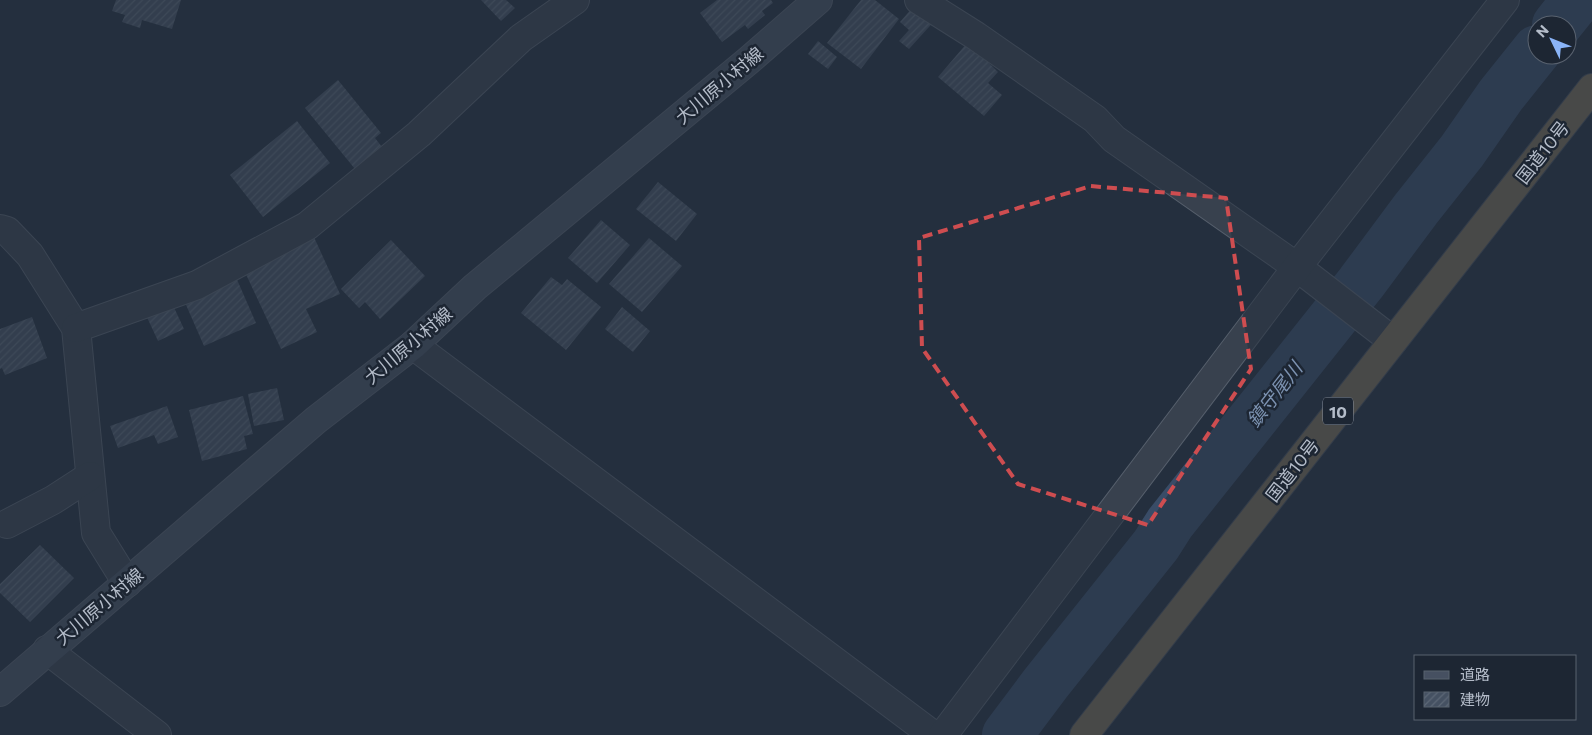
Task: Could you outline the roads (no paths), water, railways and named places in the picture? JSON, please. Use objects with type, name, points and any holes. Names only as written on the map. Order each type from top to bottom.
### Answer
[{"type":"highway","name":"国道10号","points":[[1084,735],[1592,88]]},
{"type":"main road","name":"大川原小村線","points":[[0,692],[316,420],[413,345],[475,286],[748,61],[818,0]]},
{"type":"street","points":[[76,328],[198,285],[307,226],[419,134],[521,38],[575,0]]},
{"type":"street","points":[[919,0],[976,36],[1095,118],[1114,139],[1302,271],[1393,341]]},
{"type":"street","points":[[943,735],[1302,271],[1505,0]]},
{"type":"street","points":[[0,229],[7,231],[30,254],[76,328],[96,533],[127,584]]},
{"type":"street","points":[[413,345],[934,735]]},
{"type":"street","points":[[7,524],[53,500],[90,476]]},
{"type":"street","points":[[47,650],[157,735]]},
{"type":"waterway","name":"鎮守尾川","points":[[1565,15],[1577,0]]},
{"type":"waterway","name":"鎮守尾川","points":[[1007,735],[1156,545],[1170,523],[1361,283],[1527,62]]}]
